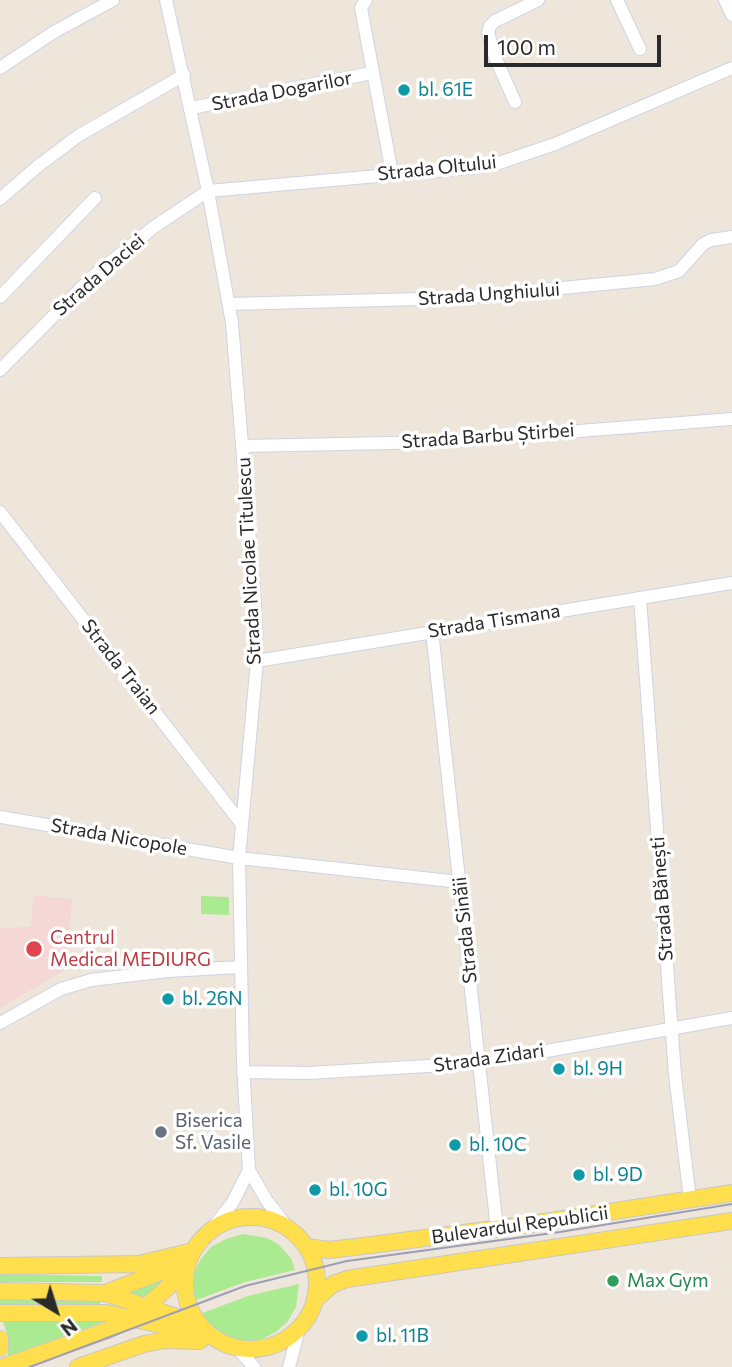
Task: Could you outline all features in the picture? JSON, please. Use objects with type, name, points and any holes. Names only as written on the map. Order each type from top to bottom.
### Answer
[{"type":"main road","name":"Bulevardul Republicii","points":[[307,1247],[329,1250],[497,1229],[732,1193]]},
{"type":"main road","points":[[2,1367],[108,1331],[140,1313],[188,1262],[211,1230],[236,1218],[263,1217],[288,1228],[307,1247],[317,1272],[316,1299],[299,1329],[286,1340],[255,1350],[165,1340],[144,1343],[78,1367]]},
{"type":"main road","name":"Bulevardul Republicii","points":[[316,1299],[332,1284],[347,1279],[732,1221]]},
{"type":"main road","points":[[0,1266],[188,1262]]},
{"type":"main road","points":[[0,1291],[105,1293],[188,1262]]},
{"type":"main road","points":[[188,1262],[187,1303],[203,1329]]},
{"type":"main road","points":[[105,1293],[140,1313]]},
{"type":"main road","points":[[0,1313],[140,1313],[203,1329],[231,1346]]},
{"type":"main road","points":[[0,1339],[0,1348]]},
{"type":"street","points":[[0,68],[54,32],[113,0]]},
{"type":"street","name":"Strada Nicolae Titulescu","points":[[166,0],[191,108],[229,304],[243,446],[257,661],[239,858],[243,1072],[250,1170],[267,1201],[288,1228]]},
{"type":"street","points":[[515,102],[489,40],[490,26],[538,0]]},
{"type":"street","points":[[617,0],[639,49]]},
{"type":"street","points":[[726,0],[732,15]]},
{"type":"street","points":[[364,1],[361,8],[391,173]]},
{"type":"street","name":"Strada Oltului","points":[[208,191],[480,167],[519,158],[636,111],[732,68]]},
{"type":"street","name":"Strada Dogarilor","points":[[191,108],[372,74]]},
{"type":"street","points":[[0,199],[78,136],[184,75]]},
{"type":"street","name":"Strada Daciei","points":[[0,370],[92,277],[154,227],[208,191]]},
{"type":"street","points":[[0,297],[95,198]]},
{"type":"street","name":"Strada Unghiului","points":[[229,304],[459,298],[655,279],[679,271],[703,244],[719,237],[732,237]]},
{"type":"street","name":"Strada Barbu Știrbei","points":[[243,446],[439,442],[732,419]]},
{"type":"street","name":"Strada Traian","points":[[0,512],[242,823]]},
{"type":"street","name":"Strada Tismana","points":[[257,661],[732,583]]},
{"type":"street","name":"Strada Bănești","points":[[640,598],[672,1028],[690,1199]]},
{"type":"street","name":"Strada Sinăii","points":[[432,631],[497,1229]]},
{"type":"street","name":"Strada Nicopole","points":[[0,817],[239,858],[460,882]]},
{"type":"street","points":[[0,1023],[61,989],[91,980],[168,971],[240,967]]},
{"type":"street","name":"Strada Zidari","points":[[243,1072],[309,1073],[479,1063],[732,1018]]},
{"type":"street","points":[[211,1230],[233,1202],[250,1170]]},
{"type":"street","points":[[289,1367],[299,1329]]},
{"type":"street","points":[[231,1346],[254,1367]]},
{"type":"shaded area","name":"Centrul Medical MEDIURG","points":[[33,895],[72,899],[67,969],[0,1008],[0,928],[31,927]]},
{"type":"green space","points":[[201,896],[229,897],[229,915],[201,914]]},
{"type":"green space","points":[[243,1234],[267,1238],[278,1244],[291,1258],[295,1270],[245,1282],[194,1301],[192,1276],[201,1259],[211,1247]]},
{"type":"green space","points":[[0,1274],[102,1276],[102,1282],[0,1282]]},
{"type":"green space","points":[[161,1281],[163,1284],[143,1298],[127,1292]]},
{"type":"green space","points":[[299,1284],[296,1307],[288,1321],[276,1332],[262,1339],[248,1342],[218,1334],[207,1325],[200,1314],[248,1296]]},
{"type":"green space","points":[[0,1296],[100,1298],[100,1306],[0,1305]]},
{"type":"green space","points":[[113,1318],[8,1357],[8,1336],[3,1322]]},
{"type":"tram line","points":[[30,1367],[245,1286],[347,1261],[560,1232],[732,1204]]},
{"type":"place","name":"bl. 61E","points":[[404,90]]},
{"type":"place","name":"Centrul Medical MEDIURG","points":[[34,949]]},
{"type":"place","name":"bl. 26N","points":[[168,999]]},
{"type":"place","name":"bl. 9H","points":[[559,1069]]},
{"type":"place","name":"Biserica Sf. Vasile","points":[[161,1132]]},
{"type":"place","name":"bl. 10C","points":[[455,1145]]},
{"type":"place","name":"bl. 9D","points":[[579,1175]]},
{"type":"place","name":"bl. 10G","points":[[315,1190]]},
{"type":"place","name":"Max Gym","points":[[613,1281]]},
{"type":"place","name":"bl. 11B","points":[[362,1336]]}]
